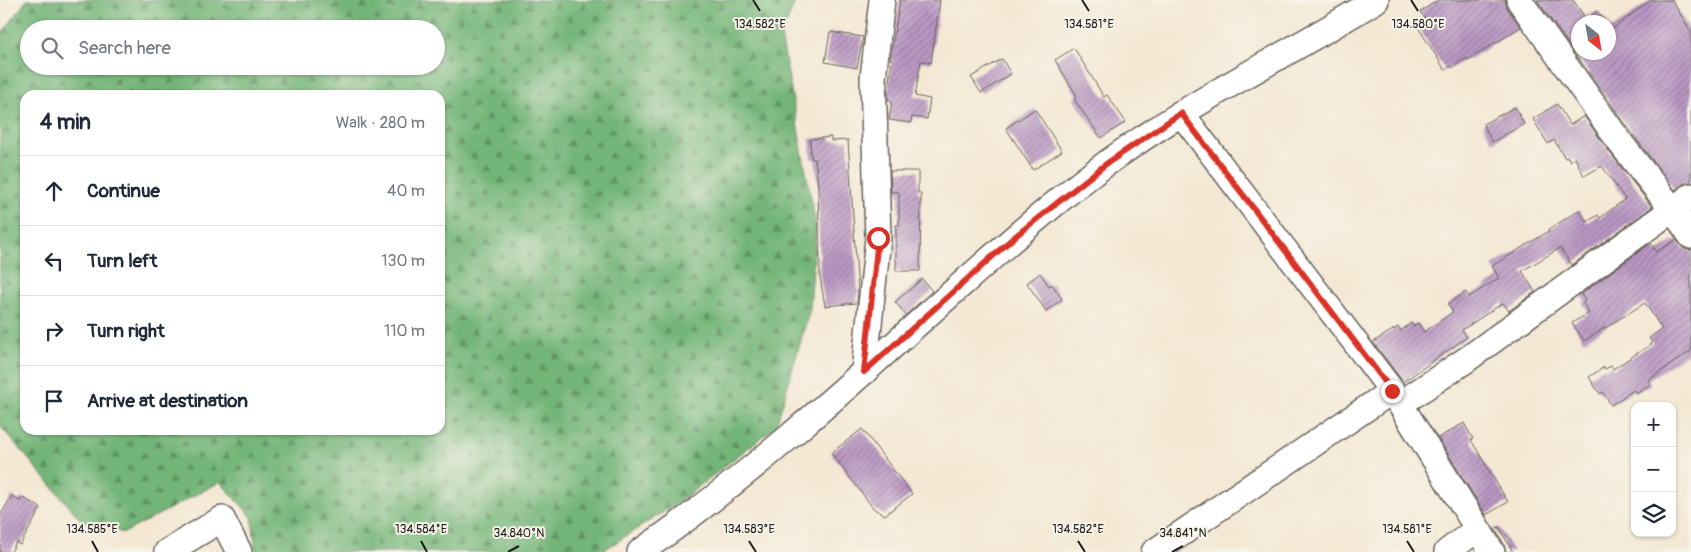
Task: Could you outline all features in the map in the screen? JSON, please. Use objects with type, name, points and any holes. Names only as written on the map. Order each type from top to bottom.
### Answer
[{"type":"street","points":[[864,372],[878,238],[873,78],[882,0]]},
{"type":"street","points":[[640,552],[756,466],[1013,238],[1106,164],[1181,113],[1329,29],[1376,0]]},
{"type":"street","points":[[1519,0],[1622,145],[1682,203],[1691,236]]},
{"type":"street","points":[[1181,113],[1396,397],[1492,552]]},
{"type":"street","points":[[1154,552],[1396,397],[1466,360],[1682,203]]},
{"type":"street","points":[[168,552],[222,519],[239,552]]},
{"type":"street","points":[[1447,552],[1477,530]]},
{"type":"green space","points":[[27,0],[796,0],[781,36],[816,226],[810,309],[776,426],[679,502],[601,552],[257,552],[252,517],[220,482],[124,533],[82,521],[0,426],[0,36]]},
{"type":"building","points":[[900,0],[940,0],[931,63],[921,61],[915,96],[930,99],[927,119],[912,117],[911,123],[889,120],[892,101],[888,100],[892,59],[890,59]]},
{"type":"building","points":[[1438,0],[1505,0],[1507,8],[1521,27],[1468,60],[1467,58],[1452,68],[1451,66],[1445,70],[1416,24],[1425,18],[1420,12]]},
{"type":"building","points":[[1537,0],[1573,0],[1583,15],[1571,15],[1571,48]]},
{"type":"building","points":[[1651,0],[1672,0],[1691,32],[1691,182],[1683,184],[1675,190],[1580,60],[1616,60],[1616,26]]},
{"type":"building","points":[[1597,11],[1600,15],[1592,15]]},
{"type":"building","points":[[830,32],[863,37],[857,68],[825,62]]},
{"type":"building","points":[[1074,48],[1104,97],[1107,95],[1126,122],[1101,138],[1074,99],[1077,96],[1055,60]]},
{"type":"building","points":[[1002,59],[1011,74],[981,93],[971,77]]},
{"type":"building","points":[[1557,104],[1570,125],[1584,116],[1652,207],[1572,265],[1560,248],[1522,271],[1535,292],[1509,311],[1503,303],[1462,330],[1467,337],[1403,382],[1373,342],[1398,327],[1401,331],[1411,323],[1413,326],[1418,323],[1424,332],[1453,312],[1448,304],[1466,292],[1469,297],[1499,278],[1492,266],[1579,210],[1587,222],[1598,215],[1600,218],[1625,199],[1602,166],[1584,176],[1575,158],[1570,161],[1568,157],[1565,158],[1554,140],[1548,144],[1533,119]]},
{"type":"building","points":[[1515,107],[1524,124],[1492,142],[1483,124]]},
{"type":"building","points":[[1035,109],[1062,151],[1033,170],[1006,128]]},
{"type":"building","points":[[831,137],[831,141],[848,140],[858,292],[857,303],[825,306],[820,277],[818,185],[815,159],[811,159],[810,139]]},
{"type":"building","points":[[890,171],[918,171],[918,193],[921,193],[920,271],[896,271],[896,225],[899,225],[899,192],[891,192]]},
{"type":"building","points":[[1676,240],[1684,249],[1691,250],[1691,351],[1648,380],[1651,384],[1636,393],[1634,390],[1611,405],[1603,392],[1600,394],[1589,377],[1604,367],[1605,369],[1611,366],[1613,369],[1653,343],[1649,338],[1662,329],[1645,303],[1584,341],[1572,323],[1589,313],[1583,303],[1585,301],[1581,294],[1651,243],[1656,252]]},
{"type":"building","points":[[1040,273],[1049,286],[1052,284],[1062,299],[1046,311],[1027,283]]},
{"type":"building","points":[[922,279],[932,291],[906,315],[895,302]]},
{"type":"building","points":[[1464,423],[1473,439],[1471,440],[1508,502],[1486,515],[1438,438]]},
{"type":"building","points":[[862,429],[912,494],[885,515],[874,509],[831,453]]},
{"type":"building","points":[[12,496],[20,501],[22,497],[41,508],[20,545],[16,542],[11,552],[0,552],[0,516]]},
{"type":"building","points":[[1499,527],[1513,552],[1506,552],[1504,544],[1495,529]]},
{"type":"route","points":[[878,238],[864,372],[1013,238],[1106,164],[1181,113],[1392,391]]}]
